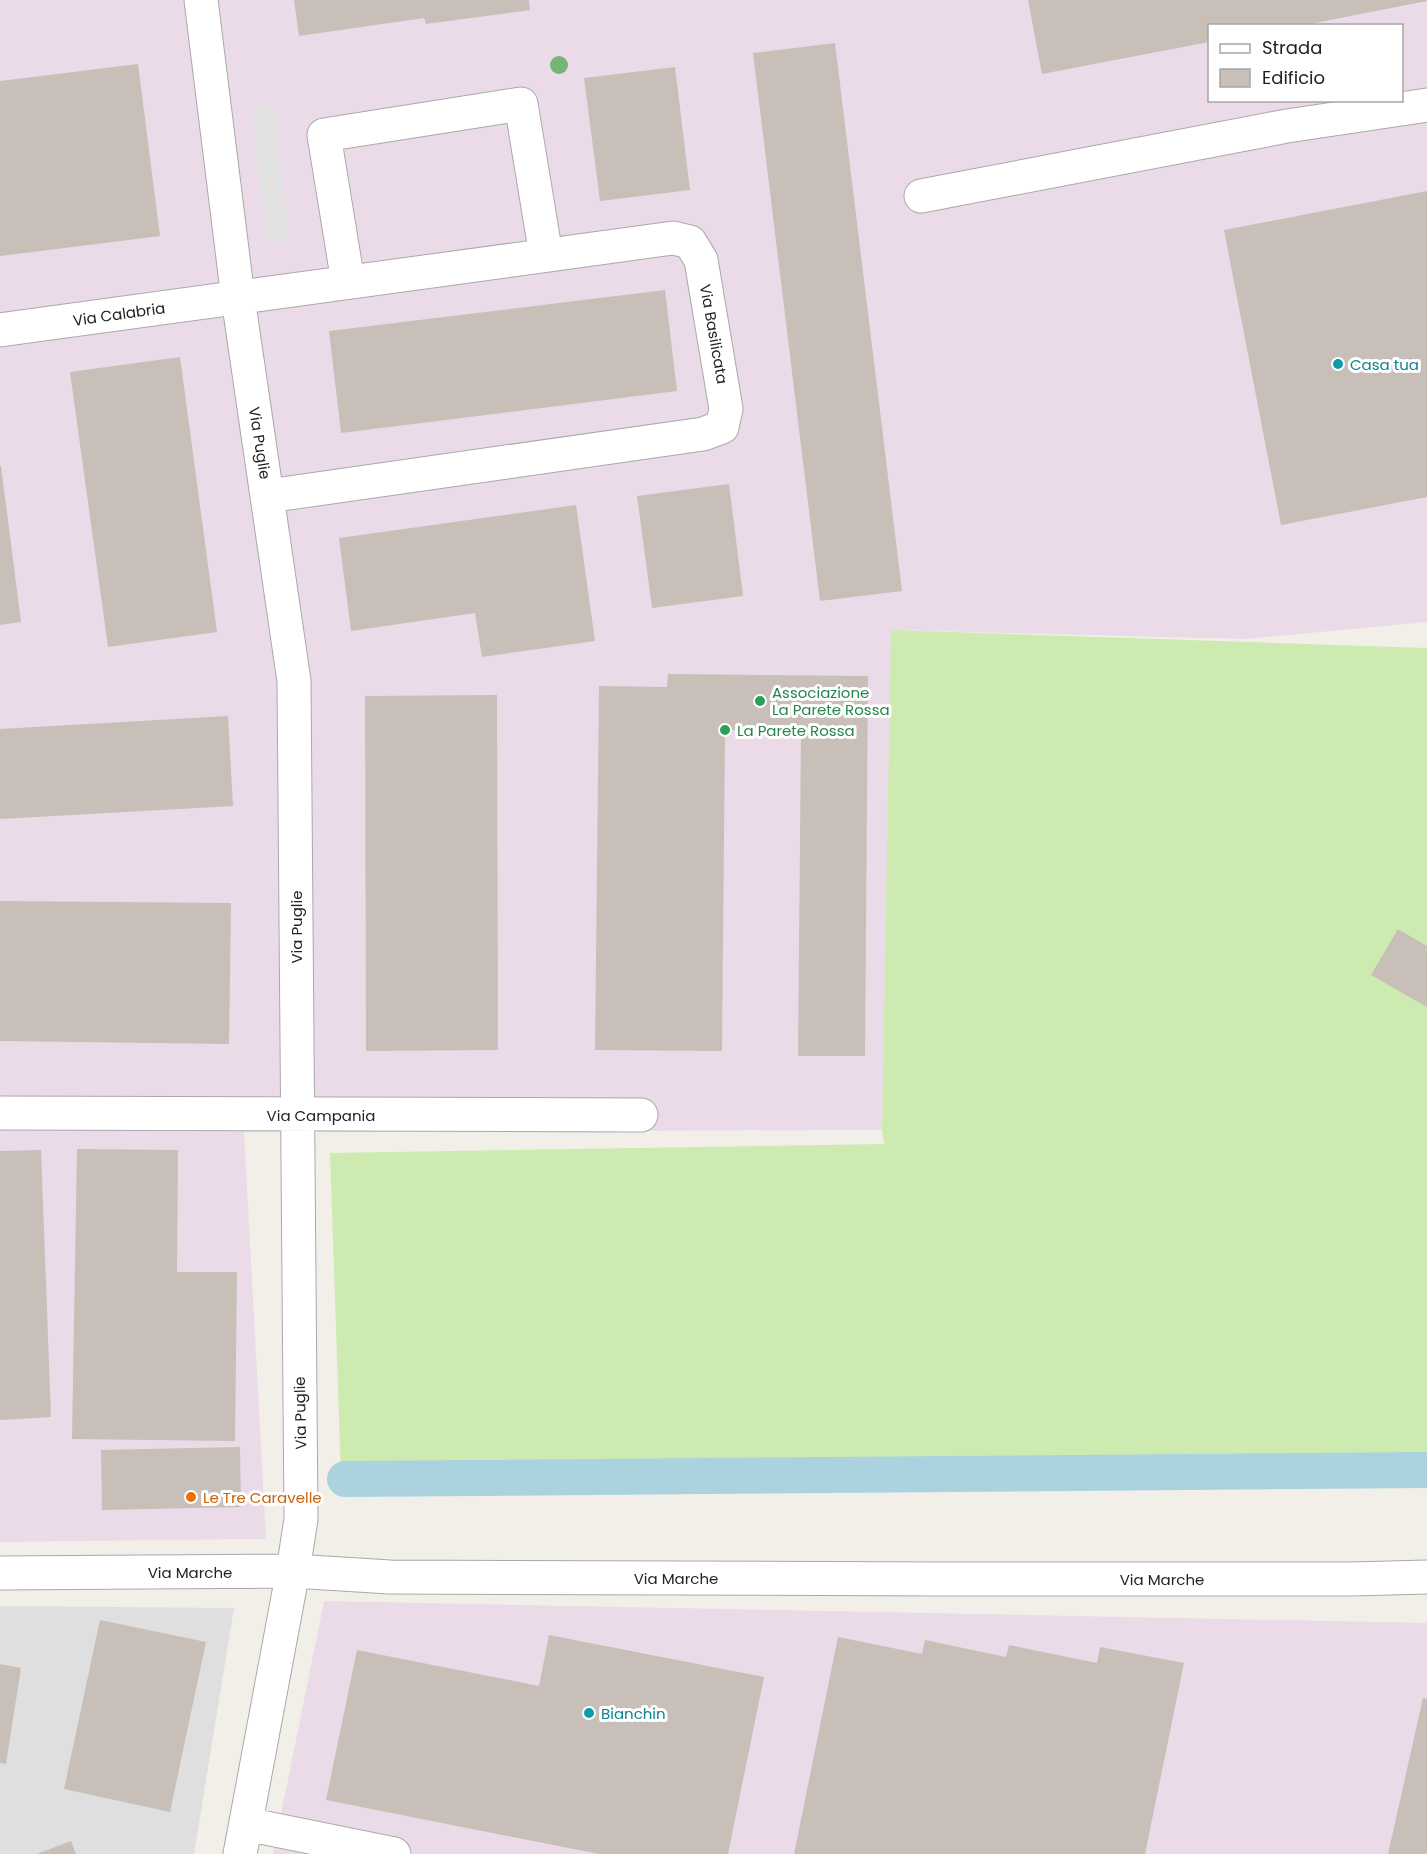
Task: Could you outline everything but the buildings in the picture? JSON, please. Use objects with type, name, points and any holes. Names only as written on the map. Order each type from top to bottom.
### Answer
[{"type":"street","name":"Via Puglie","points":[[201,0],[238,297],[294,681],[301,1519],[243,1839]]},
{"type":"street","points":[[348,282],[324,135],[521,104],[546,255]]},
{"type":"street","points":[[921,196],[1287,126],[1427,105]]},
{"type":"street","name":"Via Basilicata","points":[[238,297],[673,238],[690,242],[701,260],[726,409],[722,427],[703,434],[268,496]]},
{"type":"street","name":"Via Calabria","points":[[0,330],[238,297]]},
{"type":"street","name":"Via Campania","points":[[0,1113],[641,1115]]},
{"type":"street","name":"Via Marche","points":[[0,1573],[293,1571],[390,1577],[1352,1579],[1427,1577]]},
{"type":"street","points":[[243,1839],[394,1854]]},
{"type":"shaded area","points":[[0,0],[1427,0],[1427,622],[1246,639],[892,630],[882,1130],[244,1132],[266,1539],[0,1542]]},
{"type":"shaded area","points":[[275,105],[289,241],[266,244],[251,108]]},
{"type":"shaded area","points":[[324,1601],[1427,1623],[1427,1854],[273,1854]]},
{"type":"shaded area","points":[[0,1606],[234,1608],[194,1854],[0,1854]]},
{"type":"green space","points":[[891,630],[1427,648],[1427,1468],[341,1476],[330,1153],[884,1144],[882,1130]]},
{"type":"waterway","points":[[345,1479],[1427,1470]]},
{"type":"place","name":"Casa tua","points":[[1338,364]]},
{"type":"place","name":"Associazione La Parete Rossa","points":[[760,701]]},
{"type":"place","name":"La Parete Rossa","points":[[725,730]]},
{"type":"place","name":"Le Tre Caravelle","points":[[191,1497]]},
{"type":"place","name":"Bianchin","points":[[589,1713]]}]
